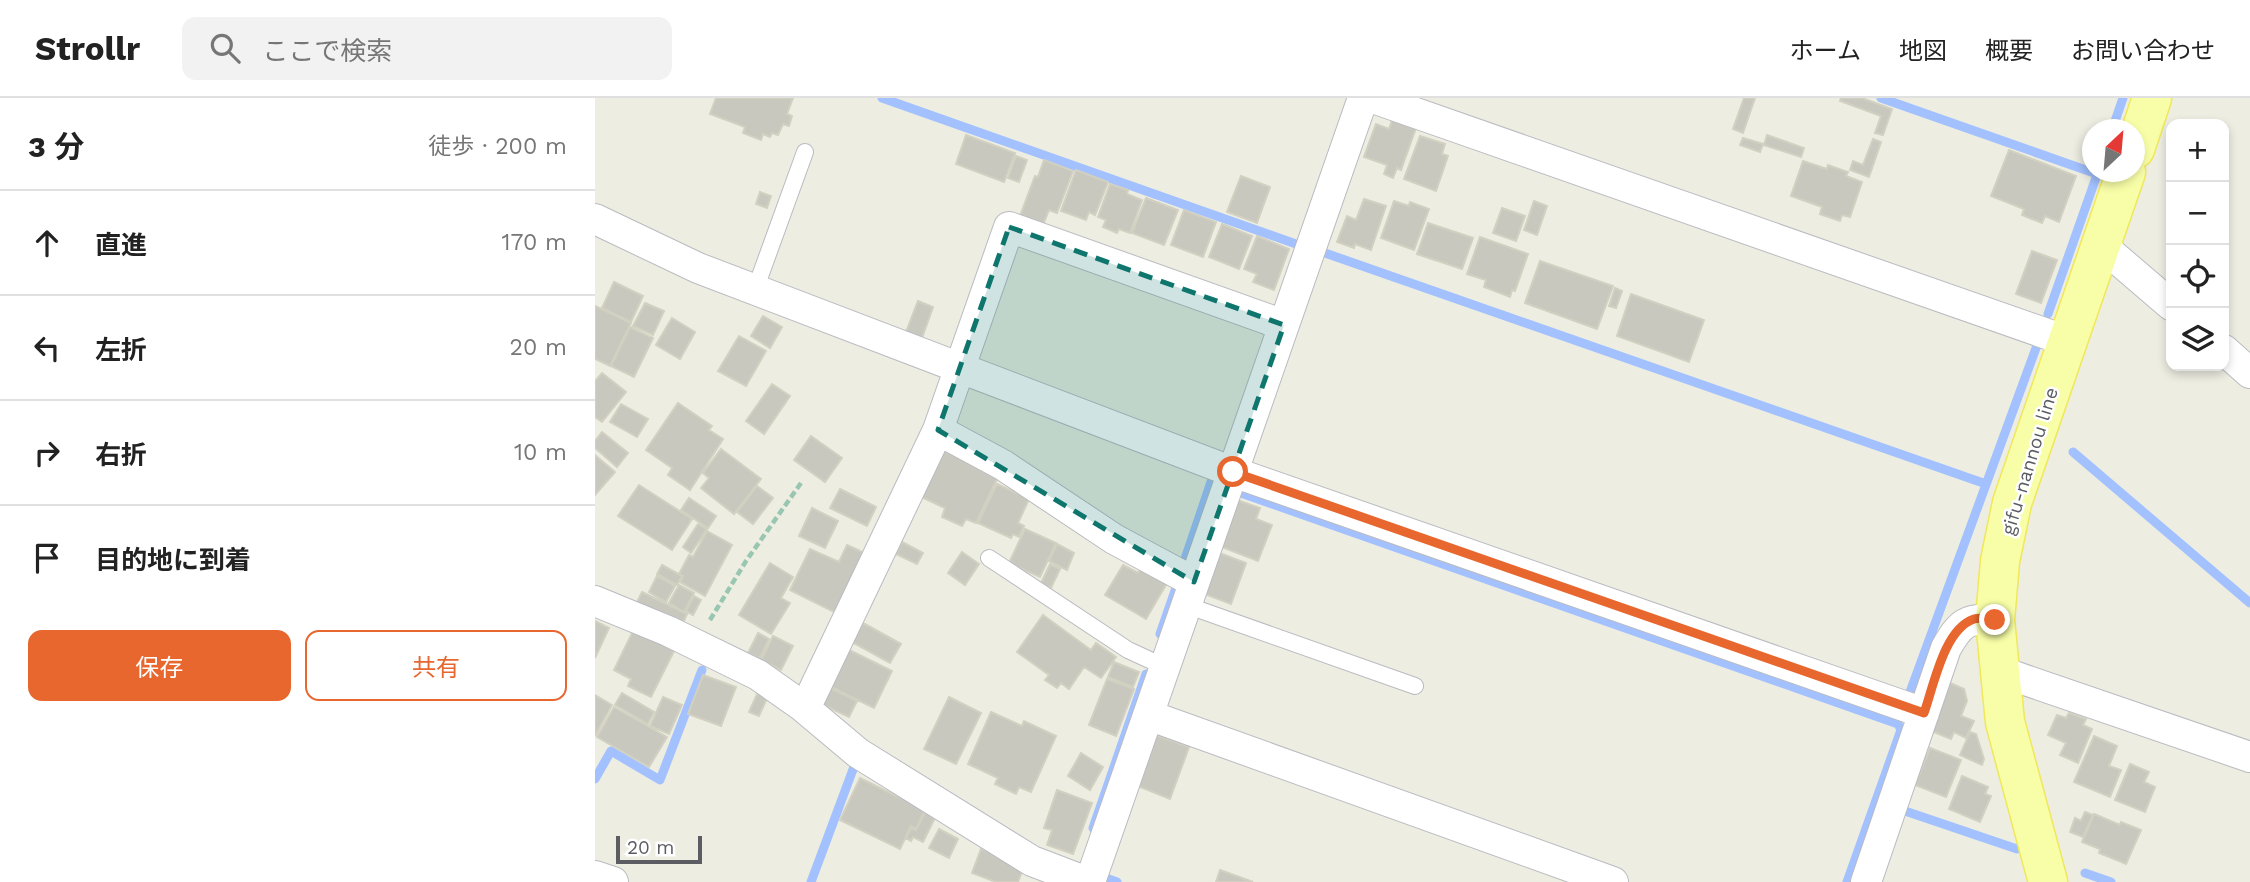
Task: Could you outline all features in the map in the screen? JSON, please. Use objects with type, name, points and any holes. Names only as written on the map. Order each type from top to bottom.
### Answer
[{"type":"main road","points":[[2145,119],[2152,98]]},
{"type":"main road","name":"gifu-nannou line","points":[[2048,882],[2005,722],[1995,620],[2000,561],[2012,503],[2123,182]]},
{"type":"street","points":[[595,601],[695,644],[758,675],[802,706],[858,753],[1033,862],[1088,882],[1363,98]]},
{"type":"street","points":[[1373,98],[2067,341]]},
{"type":"street","points":[[595,219],[698,268],[1233,472],[1924,713]]},
{"type":"street","points":[[802,706],[811,696],[938,430],[1009,227],[1284,325]]},
{"type":"street","points":[[2101,245],[2166,301]]},
{"type":"street","points":[[2229,354],[2250,373]]},
{"type":"street","points":[[938,430],[1003,465],[1114,539],[1190,594]]},
{"type":"street","points":[[1867,882],[1946,648],[1957,629],[1975,618],[1995,620]]},
{"type":"street","points":[[1999,671],[2250,757]]},
{"type":"street","points":[[1148,715],[1613,882]]},
{"type":"street","points":[[595,876],[614,882]]},
{"type":"lane","points":[[755,290],[805,152]]},
{"type":"lane","points":[[989,558],[1128,650],[1165,667]]},
{"type":"lane","points":[[1190,594],[1415,686]]},
{"type":"path","points":[[695,644],[746,561],[801,483]]},
{"type":"highlighted area","points":[[1009,227],[1284,325],[1194,582],[938,430]]},
{"type":"building","points":[[716,98],[793,98],[787,114],[792,116],[789,126],[783,124],[778,135],[772,133],[770,137],[763,134],[761,140],[743,133],[745,127],[710,114]]},
{"type":"building","points":[[1744,98],[1755,98],[1743,133],[1733,129]]},
{"type":"building","points":[[1841,98],[1862,98],[1892,109],[1883,135],[1875,133],[1881,116],[1840,101]]},
{"type":"building","points":[[1392,120],[1416,128],[1401,170],[1397,168],[1393,178],[1384,174],[1387,165],[1364,157],[1376,124],[1389,129]]},
{"type":"building","points":[[966,135],[1015,153],[1004,182],[956,164]]},
{"type":"building","points":[[1767,135],[1804,148],[1801,157],[1764,145]]},
{"type":"building","points":[[1420,136],[1445,144],[1442,154],[1448,156],[1436,191],[1404,179]]},
{"type":"building","points":[[1743,138],[1763,144],[1760,152],[1740,145]]},
{"type":"building","points":[[1873,139],[1881,142],[1869,177],[1850,170],[1853,161],[1863,165]]},
{"type":"building","points":[[2009,150],[2076,176],[2059,222],[2045,216],[2042,223],[2022,215],[2024,209],[1991,196]]},
{"type":"building","points":[[1016,156],[1027,160],[1019,182],[1008,178]]},
{"type":"building","points":[[1044,160],[1073,171],[1057,213],[1049,210],[1043,225],[1020,216]]},
{"type":"building","points":[[1803,161],[1848,172],[1846,176],[1862,182],[1850,217],[1842,215],[1840,221],[1820,214],[1822,207],[1791,196]]},
{"type":"building","points":[[1076,170],[1108,182],[1095,215],[1089,212],[1086,220],[1061,211]]},
{"type":"building","points":[[1241,176],[1270,187],[1257,223],[1227,212]]},
{"type":"building","points":[[1110,184],[1128,190],[1127,194],[1142,200],[1130,233],[1119,229],[1117,233],[1103,227],[1106,220],[1098,217]]},
{"type":"building","points":[[760,192],[771,196],[767,208],[756,204]]},
{"type":"building","points":[[1146,198],[1178,210],[1164,245],[1132,233]]},
{"type":"building","points":[[1364,199],[1386,206],[1371,250],[1355,244],[1354,248],[1337,242],[1347,216],[1356,220]]},
{"type":"building","points":[[1394,201],[1409,206],[1410,202],[1429,209],[1414,250],[1381,238]]},
{"type":"building","points":[[1534,201],[1547,206],[1537,235],[1524,230]]},
{"type":"building","points":[[1502,208],[1525,216],[1516,241],[1493,233]]},
{"type":"building","points":[[1184,210],[1216,222],[1203,257],[1171,245]]},
{"type":"building","points":[[1428,223],[1473,238],[1462,269],[1417,254]]},
{"type":"building","points":[[1222,224],[1252,236],[1239,269],[1209,257]]},
{"type":"building","points":[[1257,236],[1289,249],[1274,290],[1253,282],[1257,274],[1244,269]]},
{"type":"building","points":[[1480,237],[1528,254],[1515,291],[1512,290],[1510,297],[1484,287],[1486,280],[1467,274]]},
{"type":"building","points":[[2032,251],[2057,260],[2041,303],[2016,294]]},
{"type":"building","points":[[1540,261],[1613,286],[1597,329],[1525,303]]},
{"type":"building","points":[[614,282],[643,296],[631,322],[602,308]]},
{"type":"building","points":[[1615,288],[1622,291],[1616,308],[1609,306]]},
{"type":"building","points":[[1631,294],[1704,320],[1689,362],[1617,336]]},
{"type":"building","points":[[918,301],[933,307],[922,338],[906,332]]},
{"type":"building","points":[[645,303],[664,311],[653,335],[633,326]]},
{"type":"building","points":[[595,306],[631,323],[610,366],[595,359]]},
{"type":"building","points":[[763,316],[782,327],[770,348],[751,336]]},
{"type":"building","points":[[672,318],[695,332],[680,359],[656,345]]},
{"type":"building","points":[[630,327],[653,338],[634,377],[611,366]]},
{"type":"building","points":[[739,336],[766,351],[746,386],[718,371]]},
{"type":"building","points":[[602,373],[626,392],[602,422],[595,417],[595,381]]},
{"type":"building","points":[[772,384],[790,396],[764,434],[746,421]]},
{"type":"building","points":[[678,403],[712,426],[709,430],[723,439],[690,490],[668,475],[672,468],[646,450]]},
{"type":"building","points":[[621,404],[648,419],[637,437],[610,422]]},
{"type":"building","points":[[602,432],[628,453],[617,467],[595,448],[595,441]]},
{"type":"building","points":[[811,436],[842,458],[825,482],[794,460]]},
{"type":"building","points":[[939,443],[1000,473],[976,523],[966,519],[962,526],[942,517],[945,508],[915,494]]},
{"type":"building","points":[[721,449],[761,479],[734,514],[701,488],[709,478],[703,473]]},
{"type":"building","points":[[595,455],[615,472],[595,495]]},
{"type":"building","points":[[997,484],[1029,499],[1018,523],[1024,526],[1019,537],[1013,534],[1011,538],[978,523]]},
{"type":"building","points":[[639,485],[692,519],[672,550],[618,516]]},
{"type":"building","points":[[757,486],[773,498],[753,524],[737,512]]},
{"type":"building","points":[[840,489],[876,507],[867,526],[830,508]]},
{"type":"building","points":[[689,498],[716,516],[708,528],[681,510]]},
{"type":"building","points":[[1237,500],[1260,508],[1256,519],[1272,525],[1258,561],[1219,546]]},
{"type":"building","points":[[812,508],[838,521],[825,548],[799,536]]},
{"type":"building","points":[[698,524],[707,529],[691,553],[683,547]]},
{"type":"building","points":[[1025,529],[1056,543],[1040,577],[1009,563]]},
{"type":"building","points":[[707,531],[732,545],[705,596],[680,582],[683,576],[679,574],[689,555],[693,557]]},
{"type":"building","points":[[902,542],[923,553],[917,564],[896,554]]},
{"type":"building","points":[[1057,544],[1074,553],[1067,570],[1049,561]]},
{"type":"building","points":[[847,545],[871,556],[842,616],[790,590],[810,549],[839,562]]},
{"type":"building","points":[[962,552],[979,564],[965,585],[948,573]]},
{"type":"building","points":[[1217,552],[1246,563],[1231,604],[1202,593]]},
{"type":"building","points":[[770,563],[793,577],[781,598],[790,603],[771,634],[739,615]]},
{"type":"building","points":[[1050,564],[1060,569],[1051,588],[1041,583]]},
{"type":"building","points":[[662,565],[682,576],[677,585],[657,574]]},
{"type":"building","points":[[1123,565],[1138,573],[1141,568],[1167,583],[1146,619],[1105,595]]},
{"type":"building","points":[[657,576],[675,586],[666,602],[649,592]]},
{"type":"building","points":[[679,585],[694,593],[684,612],[669,603]]},
{"type":"building","points":[[642,592],[687,614],[679,632],[633,610]]},
{"type":"building","points":[[694,596],[701,600],[693,615],[686,611]]},
{"type":"building","points":[[1043,615],[1091,650],[1096,643],[1116,657],[1101,678],[1084,667],[1069,689],[1061,683],[1057,688],[1045,680],[1049,675],[1017,652]]},
{"type":"building","points":[[595,621],[609,628],[595,658]]},
{"type":"building","points":[[863,623],[901,644],[890,663],[852,642]]},
{"type":"building","points":[[633,631],[651,640],[653,638],[674,651],[651,697],[628,686],[631,679],[614,670]]},
{"type":"building","points":[[758,633],[769,639],[760,658],[748,653]]},
{"type":"building","points":[[773,636],[793,646],[781,670],[761,660]]},
{"type":"building","points":[[845,648],[892,671],[874,708],[827,685]]},
{"type":"building","points":[[1114,662],[1139,672],[1133,687],[1108,677]]},
{"type":"building","points":[[703,675],[736,687],[721,726],[688,714]]},
{"type":"building","points":[[1107,679],[1134,689],[1116,736],[1089,725]]},
{"type":"building","points":[[1950,683],[1964,689],[1967,701],[1961,716],[1974,721],[1966,738],[1954,732],[1951,739],[1931,731]]},
{"type":"building","points":[[826,686],[857,701],[849,717],[819,703]]},
{"type":"building","points":[[758,692],[768,696],[759,716],[749,712]]},
{"type":"building","points":[[622,693],[654,712],[648,724],[615,705]]},
{"type":"building","points":[[595,695],[612,705],[595,736]]},
{"type":"building","points":[[663,697],[682,705],[669,734],[650,726]]},
{"type":"building","points":[[949,697],[981,713],[956,764],[924,749]]},
{"type":"building","points":[[614,707],[667,737],[649,767],[597,737]]},
{"type":"building","points":[[991,712],[1022,726],[1024,721],[1056,736],[1031,792],[1019,787],[1016,794],[995,784],[998,778],[968,764]]},
{"type":"building","points":[[2069,713],[2086,719],[2083,725],[2092,729],[2078,763],[2060,755],[2066,743],[2048,735],[2057,715],[2066,718]]},
{"type":"building","points":[[1970,732],[1976,734],[1984,759],[1982,765],[1960,755]]},
{"type":"building","points":[[1153,734],[1189,747],[1170,799],[1135,785]]},
{"type":"building","points":[[2094,736],[2117,746],[2109,766],[2121,770],[2110,797],[2074,782]]},
{"type":"building","points":[[1930,748],[1961,760],[1946,797],[1915,785]]},
{"type":"building","points":[[1081,753],[1103,767],[1090,790],[1068,776]]},
{"type":"building","points":[[2130,764],[2149,772],[2144,782],[2155,787],[2145,812],[2115,800]]},
{"type":"building","points":[[1962,776],[1988,787],[1985,794],[1991,796],[1980,822],[1949,809]]},
{"type":"building","points":[[860,778],[900,798],[903,791],[928,804],[916,829],[911,826],[900,849],[840,820]]},
{"type":"building","points":[[1057,790],[1092,803],[1073,854],[1047,845],[1052,830],[1044,828]]},
{"type":"building","points":[[926,811],[936,816],[923,842],[913,837],[911,841],[906,838],[911,828],[916,830]]},
{"type":"building","points":[[2085,812],[2093,815],[2083,837],[2070,832],[2075,818],[2081,821]]},
{"type":"building","points":[[2094,814],[2141,830],[2126,864],[2099,853],[2100,849],[2082,842]]},
{"type":"building","points":[[939,829],[958,839],[949,858],[929,848]]},
{"type":"building","points":[[981,849],[1024,866],[1018,882],[996,882],[972,873]]},
{"type":"building","points":[[1220,870],[1253,882],[1216,882]]},
{"type":"waterway","points":[[882,98],[1296,244]]},
{"type":"waterway","points":[[1881,98],[2082,169]]},
{"type":"waterway","points":[[2116,119],[2123,98]]},
{"type":"waterway","points":[[2048,314],[2094,182]]},
{"type":"waterway","points":[[1325,253],[1986,484]]},
{"type":"waterway","points":[[1910,692],[2036,348]]},
{"type":"waterway","points":[[2073,452],[2250,603]]},
{"type":"waterway","points":[[1184,562],[1211,482],[1214,483]]},
{"type":"waterway","points":[[1238,492],[1898,724],[1901,730],[1847,882]]},
{"type":"waterway","points":[[1160,634],[1177,585]]},
{"type":"waterway","points":[[595,779],[611,751],[660,780],[702,670]]},
{"type":"waterway","points":[[1093,828],[1146,674]]},
{"type":"waterway","points":[[811,882],[855,764]]},
{"type":"waterway","points":[[1902,810],[2017,849]]},
{"type":"waterway","points":[[2085,873],[2111,882]]},
{"type":"waterway","points":[[1103,877],[1117,882]]},
{"type":"route","points":[[1233,472],[1924,713],[1946,648],[1957,629],[1975,618],[1995,620]]}]
